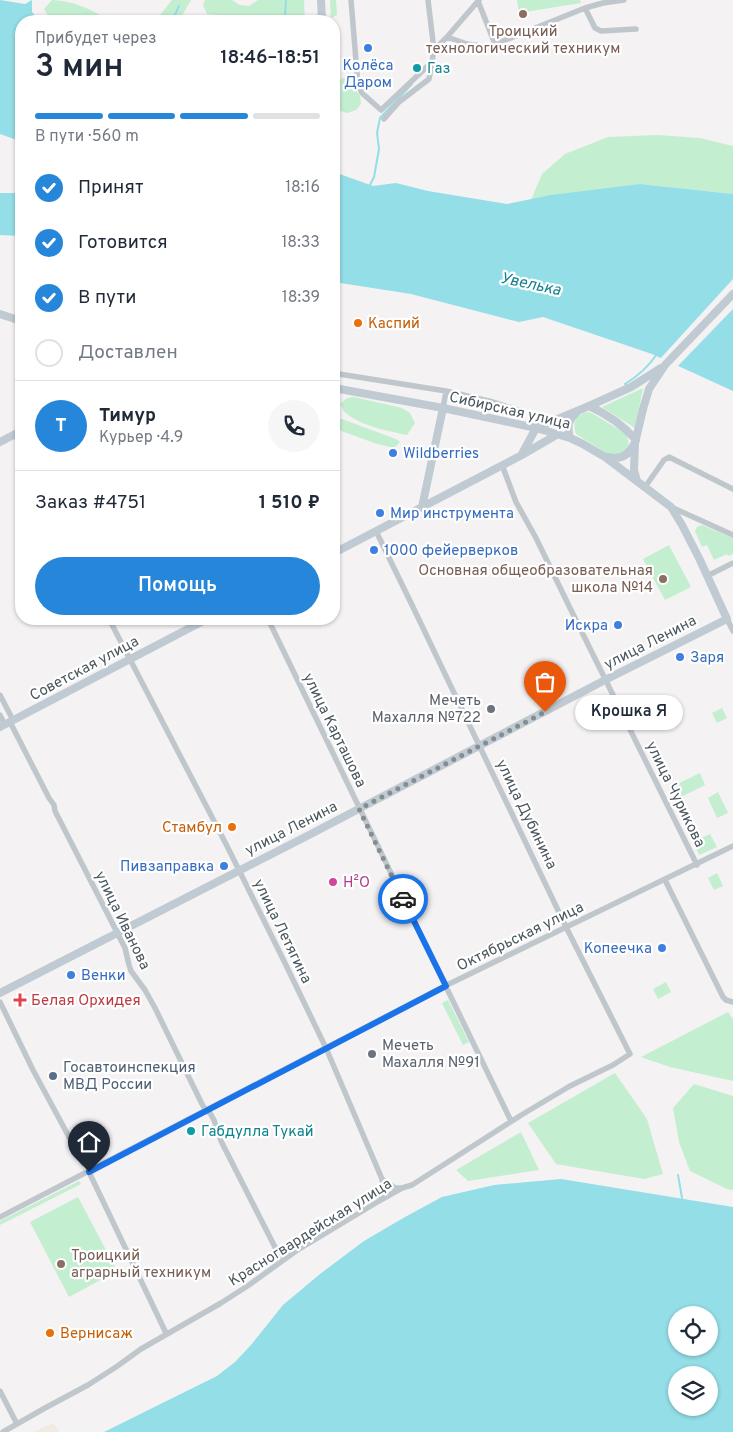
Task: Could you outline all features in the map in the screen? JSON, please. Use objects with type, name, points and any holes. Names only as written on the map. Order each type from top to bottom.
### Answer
[{"type":"street","points":[[321,0],[322,15]]},
{"type":"street","points":[[351,0],[358,85],[362,94],[380,110],[433,61]]},
{"type":"street","points":[[384,119],[399,102],[429,79],[434,50],[428,0]]},
{"type":"street","points":[[434,50],[478,0],[495,44]]},
{"type":"street","points":[[447,37],[467,44],[488,47],[585,8],[624,0]]},
{"type":"street","points":[[585,8],[596,28],[600,31],[636,29]]},
{"type":"street","points":[[637,480],[634,470],[636,441],[647,395],[665,365],[733,294]]},
{"type":"street","points":[[0,314],[15,319]]},
{"type":"street","points":[[522,455],[536,428],[631,387],[665,365]]},
{"type":"street","points":[[340,374],[446,391],[523,412]]},
{"type":"street","name":"Сибирская улица","points":[[340,389],[443,408],[536,428],[570,438],[605,457],[671,507],[682,525],[733,631]]},
{"type":"street","points":[[422,507],[446,391]]},
{"type":"street","points":[[589,406],[603,412],[626,428],[636,441]]},
{"type":"street","points":[[570,438],[568,426],[572,417],[580,410]]},
{"type":"street","points":[[0,442],[15,434]]},
{"type":"street","points":[[340,550],[522,455],[558,434]]},
{"type":"street","points":[[605,457],[624,457],[632,450],[636,441]]},
{"type":"street","points":[[645,487],[664,460],[669,457],[733,490]]},
{"type":"street","name":"улица Чурикова","points":[[502,465],[516,502],[536,538],[696,865]]},
{"type":"street","points":[[671,507],[731,535],[733,526]]},
{"type":"street","name":"улица Дубинина","points":[[376,531],[566,927],[630,1054]]},
{"type":"street","points":[[707,576],[733,563]]},
{"type":"street","name":"улица Ленина","points":[[0,993],[359,809],[605,680],[727,619]]},
{"type":"street","name":"улица Летягина","points":[[112,625],[239,871],[326,1048],[382,1179]]},
{"type":"street","name":"Советская улица","points":[[7,723],[196,625]]},
{"type":"street","name":"улица Карташова","points":[[271,625],[511,1121]]},
{"type":"street","name":"улица Иванова","points":[[0,695],[7,723],[54,805],[55,811],[125,948],[128,965],[155,1008],[206,1111],[210,1113],[214,1120],[221,1141],[282,1262]]},
{"type":"street","name":"улица Иванова","points":[[0,716],[7,723]]},
{"type":"street","name":"Октябрьская улица","points":[[0,1217],[446,986],[733,846]]},
{"type":"street","points":[[665,880],[723,998],[732,1002]]},
{"type":"street","points":[[0,1002],[33,1070],[83,1163]]},
{"type":"street","name":"Красногвардейская улица","points":[[3,1432],[88,1385],[166,1333],[221,1303],[296,1251],[379,1201],[402,1188],[412,1185],[511,1121],[570,1086],[613,1065],[630,1054]]},
{"type":"street","points":[[89,1172],[166,1333]]},
{"type":"street","points":[[382,1179],[394,1188],[402,1188]]},
{"type":"street","points":[[379,1201],[383,1190],[382,1179]]},
{"type":"street","points":[[0,1391],[17,1424]]},
{"type":"green space","points":[[52,0],[76,4],[100,15],[48,15],[44,9]]},
{"type":"green space","points":[[172,0],[191,0],[182,15],[160,15]]},
{"type":"green space","points":[[205,0],[232,0],[240,5],[249,6],[258,0],[304,0],[305,15],[207,14],[203,5]]},
{"type":"green space","points":[[330,0],[336,0],[337,15],[331,15]]},
{"type":"green space","points":[[517,0],[580,0],[581,3],[519,13]]},
{"type":"green space","points":[[342,78],[349,79],[360,96],[361,104],[356,110],[347,113],[340,111],[340,80]]},
{"type":"green space","points":[[658,135],[700,138],[733,146],[733,194],[640,184],[531,200],[542,174],[565,154],[608,137]]},
{"type":"green space","points":[[643,388],[635,428],[602,407]]},
{"type":"green space","points":[[354,397],[402,408],[410,413],[415,423],[407,435],[376,428],[360,422],[346,413],[340,404],[347,398]]},
{"type":"green space","points":[[589,412],[626,434],[629,444],[626,451],[620,455],[612,456],[576,434],[576,419],[581,414]]},
{"type":"green space","points":[[340,418],[400,442],[394,448],[340,430]]},
{"type":"green space","points":[[702,525],[733,538],[733,554],[728,556],[727,554],[714,560],[707,545],[702,547],[695,531],[697,527]]},
{"type":"green space","points":[[669,545],[691,587],[665,600],[643,559]]},
{"type":"green space","points":[[722,708],[727,718],[717,723],[712,713]]},
{"type":"green space","points":[[700,773],[705,785],[675,800],[669,788]]},
{"type":"green space","points":[[718,792],[728,813],[717,818],[708,798]]},
{"type":"green space","points":[[710,834],[717,847],[699,855],[693,842]]},
{"type":"green space","points":[[717,873],[723,886],[714,890],[708,878]]},
{"type":"green space","points":[[666,982],[671,992],[658,999],[653,989]]},
{"type":"green space","points":[[448,1000],[469,1042],[463,1045],[442,1003]]},
{"type":"green space","points":[[728,1012],[733,1019],[733,1081],[670,1067],[641,1057]]},
{"type":"green space","points":[[615,1073],[647,1119],[663,1174],[644,1179],[556,1164],[528,1123]]},
{"type":"green space","points":[[694,1084],[733,1096],[733,1190],[727,1189],[690,1171],[679,1142],[673,1108]]},
{"type":"green space","points":[[521,1132],[539,1170],[468,1181],[456,1170]]},
{"type":"green space","points":[[79,1181],[81,1184],[0,1225],[0,1221]]},
{"type":"green space","points":[[78,1197],[117,1271],[69,1297],[30,1222]]},
{"type":"sand","points":[[54,1423],[59,1432],[33,1432]]},
{"type":"water","points":[[0,0],[25,4],[32,0],[32,12],[35,15],[15,15],[15,140],[0,134]]},
{"type":"water","name":"Увелька","points":[[340,174],[373,186],[396,183],[428,191],[507,204],[551,195],[640,184],[733,194],[733,391],[652,354],[543,317],[519,322],[411,294],[340,283]]},
{"type":"water","points":[[0,193],[15,193],[15,236],[0,235]]},
{"type":"water","points":[[561,1179],[733,1207],[733,1432],[104,1432],[217,1376],[235,1362],[251,1345],[283,1305],[320,1274],[364,1241],[442,1197],[494,1185]]},
{"type":"pier","points":[[733,279],[733,309],[676,368],[659,360]]},
{"type":"waterway","points":[[285,15],[286,0]]},
{"type":"waterway","points":[[175,15],[179,6]]},
{"type":"waterway","points":[[370,185],[374,177],[379,149],[377,133],[380,118],[412,84]]},
{"type":"waterway","points":[[627,387],[625,384],[643,370],[657,354]]},
{"type":"waterway","points":[[678,1175],[682,1198]]},
{"type":"way so far","points":[[403,899],[359,809],[545,712]]},
{"type":"place","name":"Троицкий технологический техникум","points":[[523,14]]},
{"type":"place","name":"Колёса Даром","points":[[368,48]]},
{"type":"place","name":"Газ","points":[[417,68]]},
{"type":"place","name":"Каспий","points":[[358,323]]},
{"type":"place","name":"Wildberries","points":[[393,453]]},
{"type":"place","name":"Мир инструмента","points":[[380,513]]},
{"type":"place","name":"1000 фейерверков","points":[[374,550]]},
{"type":"place","name":"Основная общеобразовательная школа №14","points":[[663,579]]},
{"type":"place","name":"Искра","points":[[618,625]]},
{"type":"place","name":"Заря","points":[[680,657]]},
{"type":"place","name":"Мечеть Махалля №722","points":[[491,709]]},
{"type":"place","name":"Крошка Я","points":[[545,712]]},
{"type":"place","name":"Стамбул","points":[[232,827]]},
{"type":"place","name":"Пивзаправка","points":[[224,866]]},
{"type":"place","name":"H²O","points":[[333,882]]},
{"type":"place","name":"Копеечка","points":[[662,948]]},
{"type":"place","name":"Венки","points":[[71,975]]},
{"type":"place","name":"Белая Орхидея","points":[[20,1000]]},
{"type":"place","name":"Мечеть Махалля №91","points":[[372,1054]]},
{"type":"place","name":"Госавтоинспекция МВД России","points":[[53,1076]]},
{"type":"place","name":"Габдулла Тукай","points":[[191,1131]]},
{"type":"place","name":"Троицкий аграрный техникум","points":[[61,1264]]},
{"type":"place","name":"Вернисаж","points":[[50,1333]]},
{"type":"route","points":[[89,1172],[446,986],[403,899]]}]
